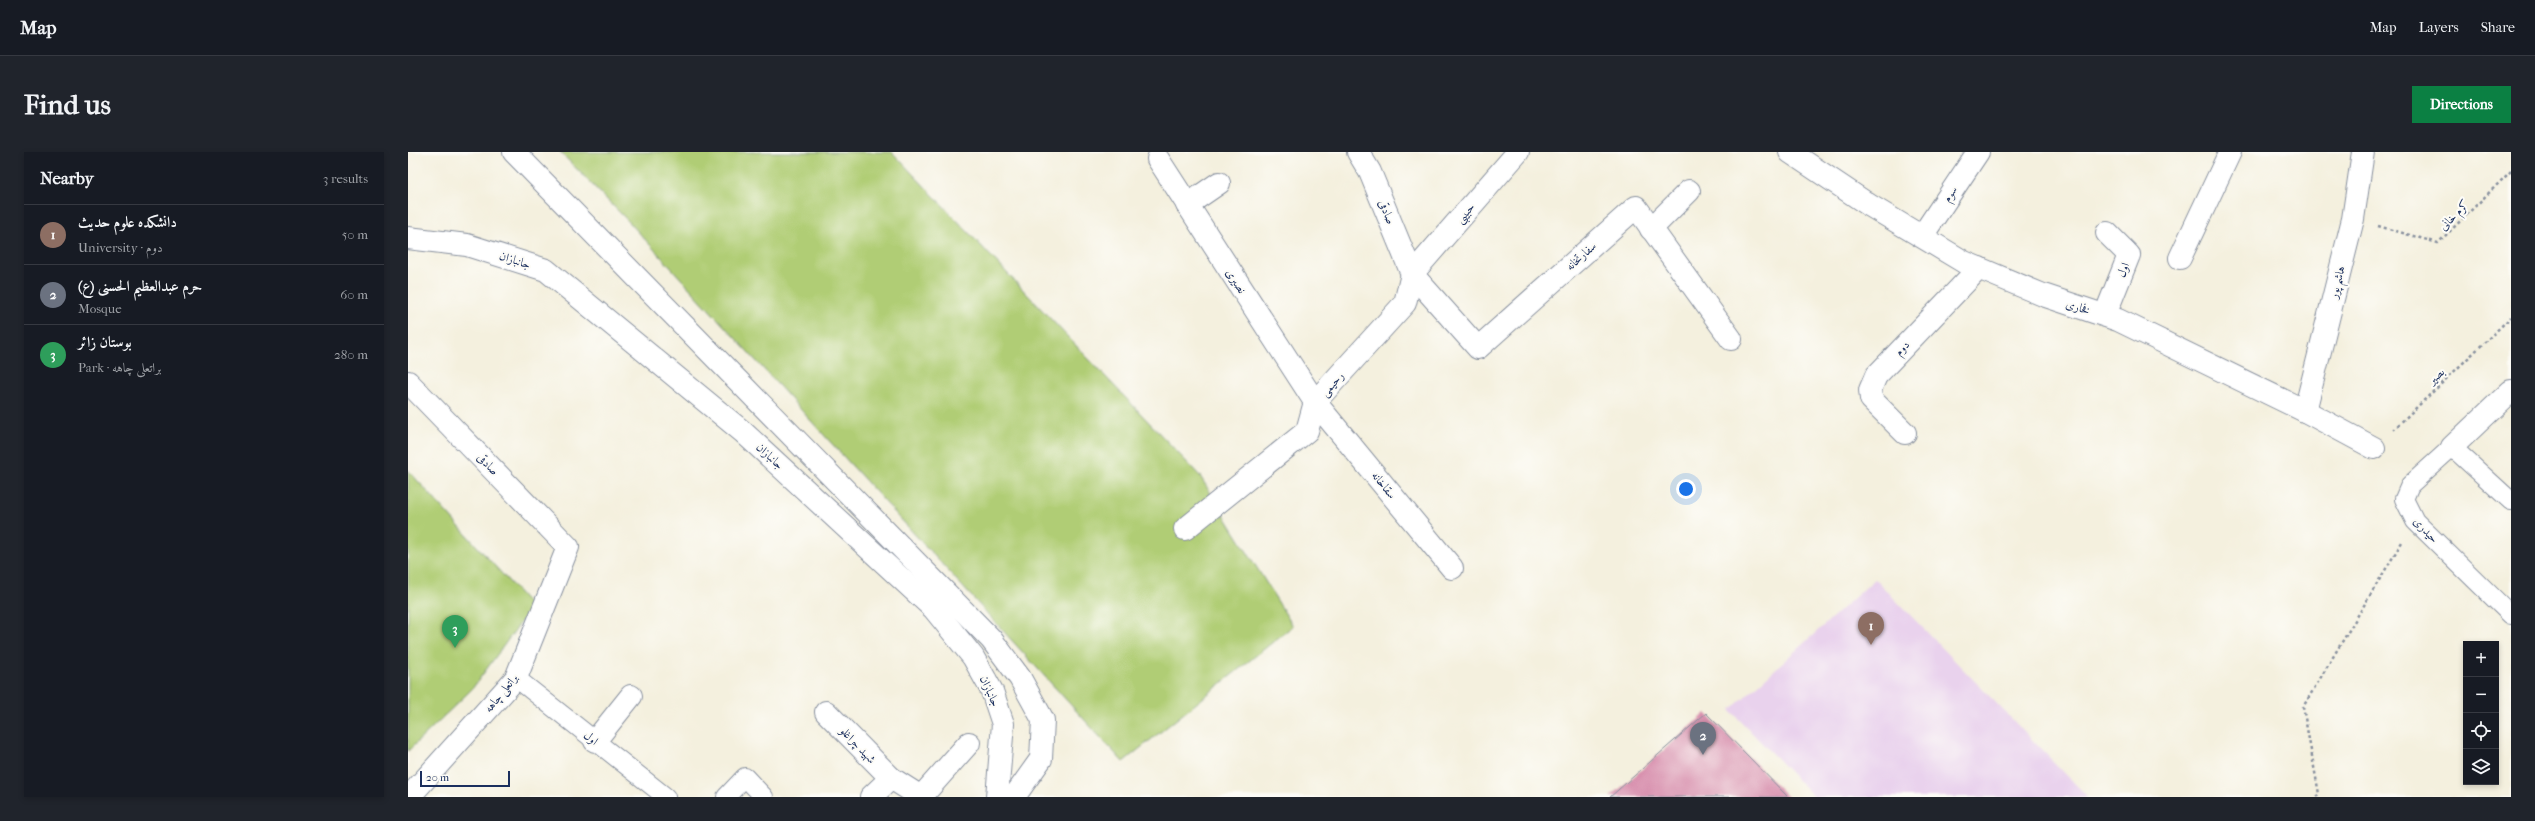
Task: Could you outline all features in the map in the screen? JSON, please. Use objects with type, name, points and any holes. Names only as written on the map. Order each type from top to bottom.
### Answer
[{"type":"street","points":[[514,152],[991,639],[1020,678],[1043,720],[1041,759],[1014,797]]},
{"type":"street","name":"صادقی","points":[[1358,152],[1370,172],[1412,274]]},
{"type":"street","name":"حبیبی","points":[[1412,274],[1518,152]]},
{"type":"street","name":"فخاری","points":[[1790,152],[1869,205],[1964,262],[2043,295],[2105,315],[2305,411],[2374,448]]},
{"type":"street","name":"سوم","points":[[1922,236],[1978,152]]},
{"type":"street","points":[[2180,258],[2230,152]]},
{"type":"street","name":"هاشم پور","points":[[2305,411],[2353,219],[2363,152]]},
{"type":"street","name":"نصیری","points":[[1158,159],[1315,402]]},
{"type":"street","points":[[1187,205],[1219,183]]},
{"type":"street","points":[[1651,229],[1690,191]]},
{"type":"street","name":"سفارتخانه","points":[[1412,274],[1478,348],[1636,207],[1731,339]]},
{"type":"street","name":"اول","points":[[2105,315],[2130,255],[2107,233]]},
{"type":"street","name":"جانبازان","points":[[408,238],[467,245],[546,270],[743,432],[934,609],[974,657],[992,691],[1003,724],[997,797]]},
{"type":"street","name":"دوم","points":[[1905,433],[1871,398],[1870,390],[1876,376],[1979,268]]},
{"type":"street","name":"رحیمی","points":[[1186,528],[1308,431],[1315,402],[1405,303],[1412,274]]},
{"type":"street","name":"صادقی","points":[[408,382],[568,547]]},
{"type":"street","name":"حیدری","points":[[2452,447],[2511,391]]},
{"type":"street","name":"سقاخانه","points":[[1315,402],[1452,568]]},
{"type":"street","name":"براتعلی چاهه","points":[[410,797],[516,678],[568,547]]},
{"type":"street","points":[[595,741],[630,696]]},
{"type":"street","name":"شهید چراغلو","points":[[826,712],[890,778],[921,797],[969,743]]},
{"type":"street","points":[[871,797],[890,778]]},
{"type":"lane","points":[[2452,447],[2511,501]]},
{"type":"lane","name":"حیدری","points":[[2452,447],[2410,485],[2404,499],[2415,521],[2511,615]]},
{"type":"lane","name":"اول","points":[[516,678],[666,797]]},
{"type":"lane","points":[[726,797],[745,777],[764,797]]},
{"type":"path","name":"کرم خانی","points":[[2353,219],[2438,243],[2511,171]]},
{"type":"path","name":"بصیر","points":[[2374,448],[2511,317]]},
{"type":"path","points":[[2316,797],[2319,794],[2303,707],[2415,521]]},
{"type":"shaded area","points":[[1875,579],[2088,797],[1814,797],[1730,710]]},
{"type":"green space","points":[[560,152],[892,152],[1200,476],[1293,626],[1123,762],[630,223]]},
{"type":"green space","points":[[408,470],[532,607],[472,689],[408,751]]},
{"type":"building","points":[[1706,713],[1788,797],[1610,797]]},
{"type":"place","name":"دانشکده علوم حدیث","points":[[1871,645]]},
{"type":"place","name":"بوستان زائر","points":[[455,648]]},
{"type":"place","name":"حرم عبدالعظیم الحسنی (ع)","points":[[1703,755]]}]
